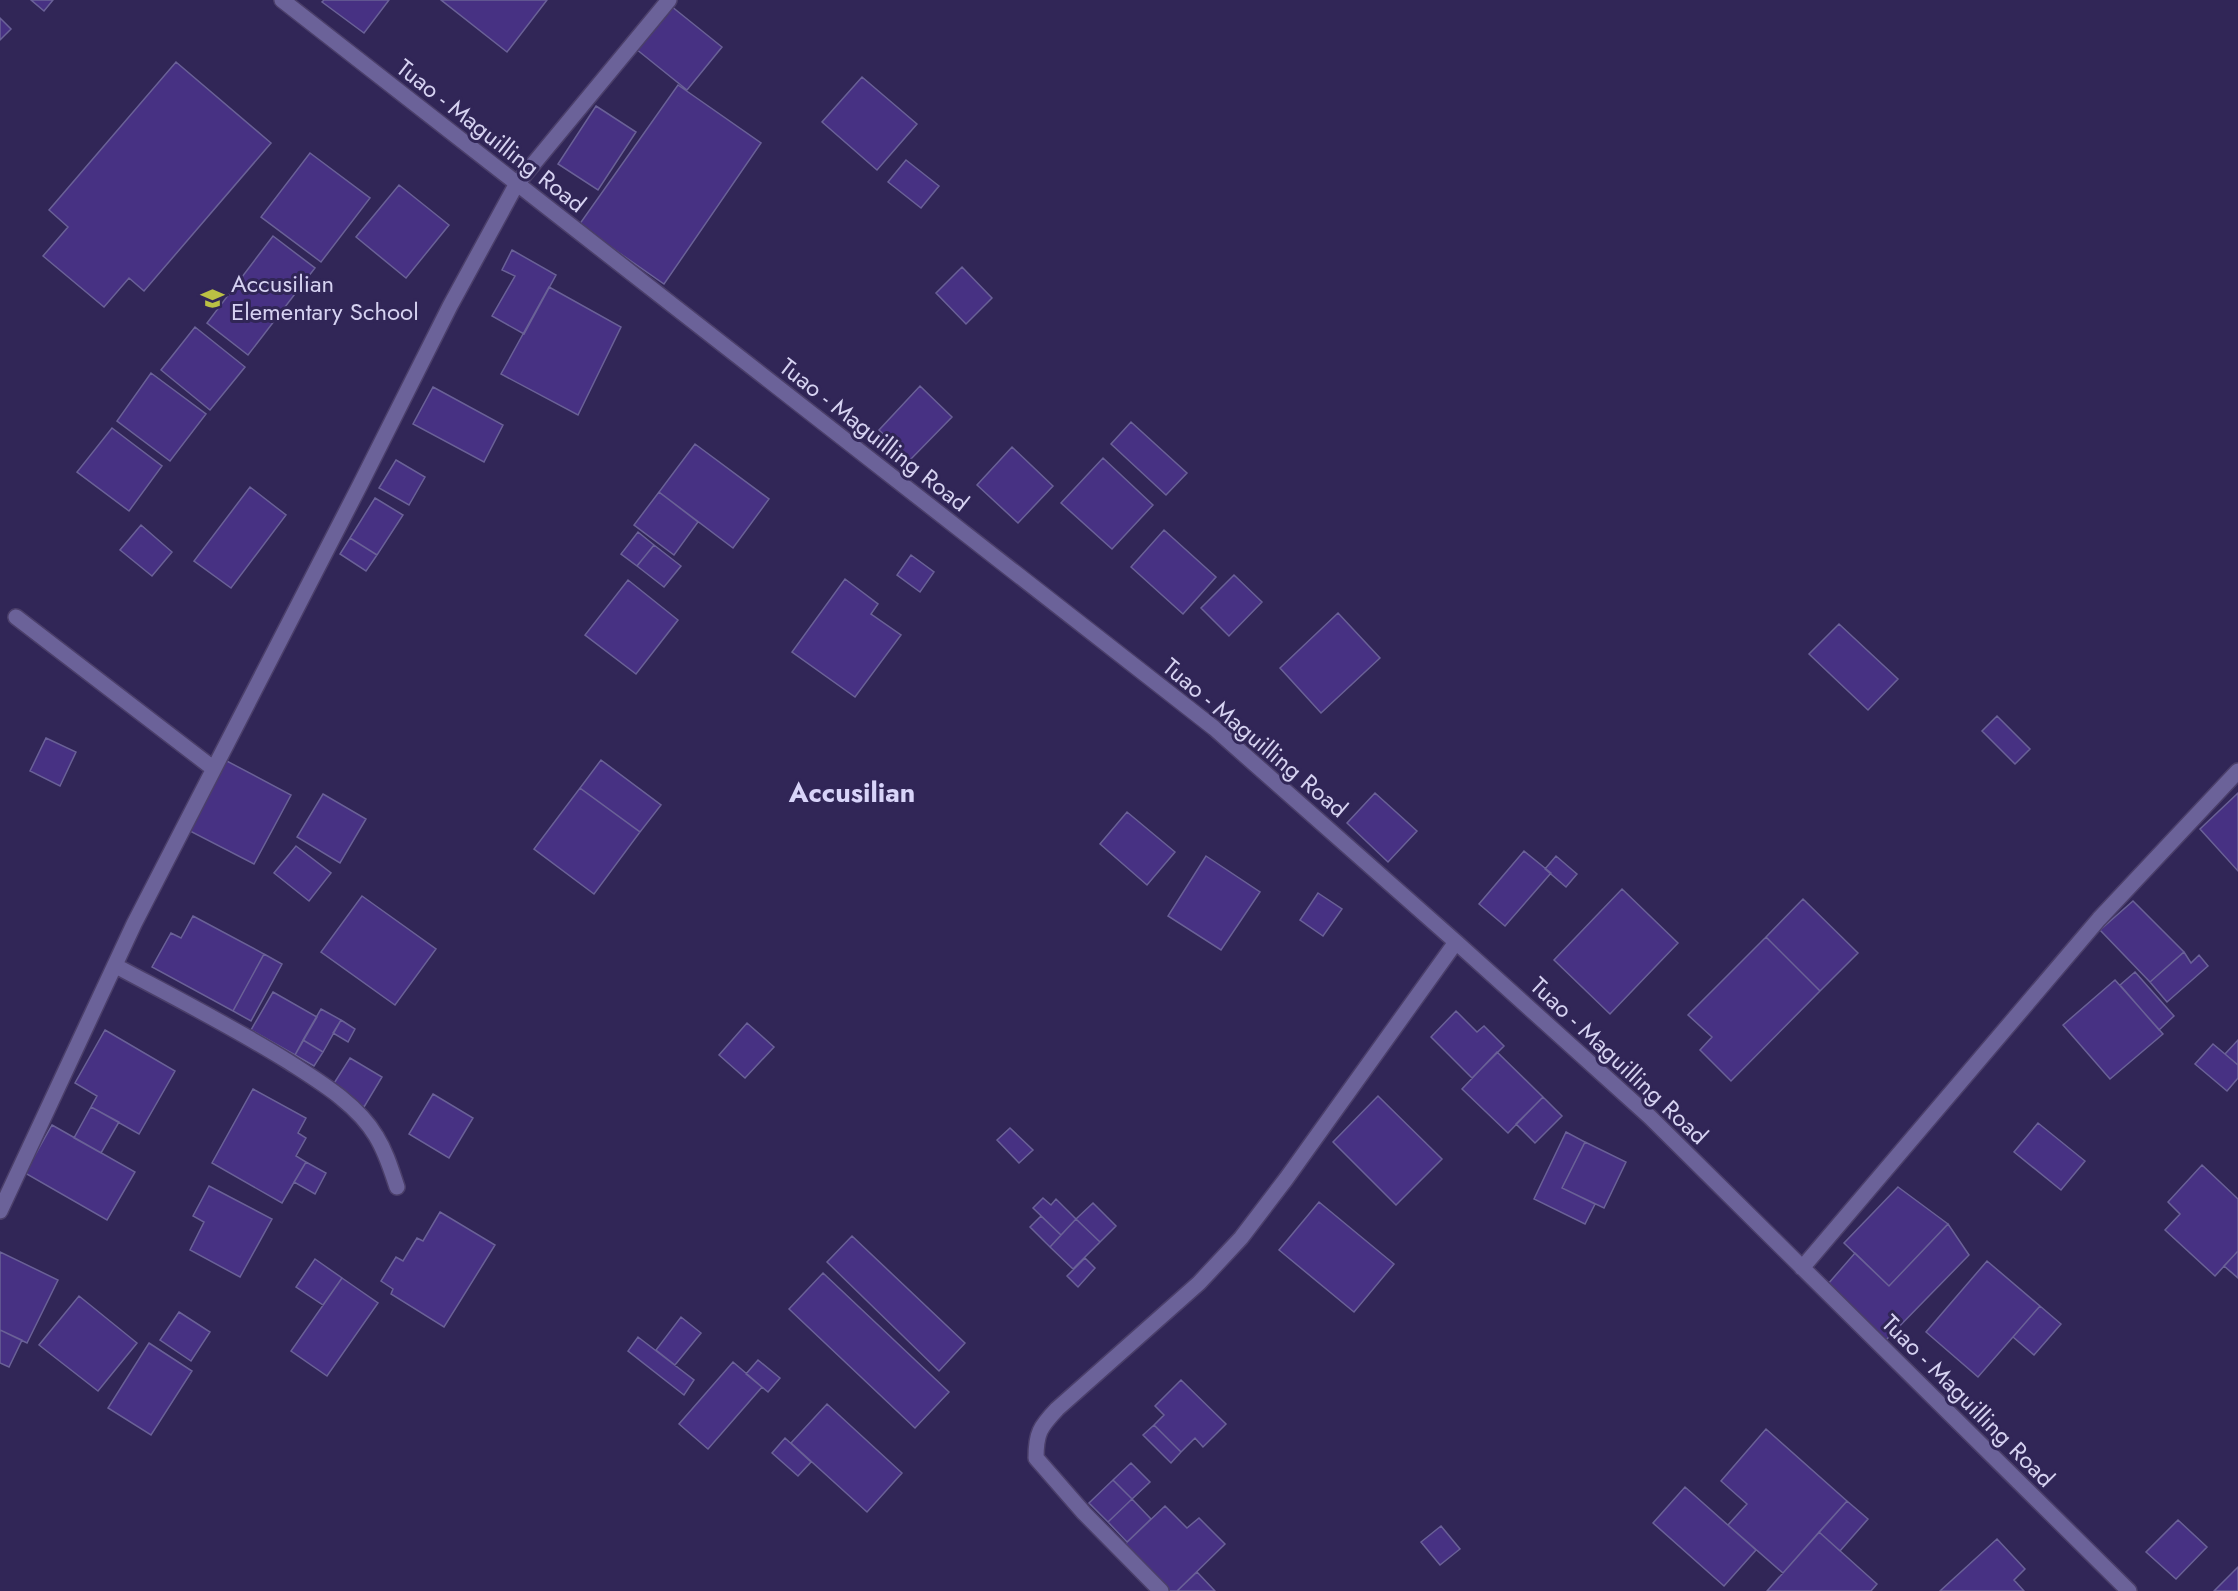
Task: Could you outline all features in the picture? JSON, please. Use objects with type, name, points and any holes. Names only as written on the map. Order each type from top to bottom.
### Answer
[{"type":"street","name":"Tuao - Maguilling Road","points":[[282,0],[1214,728],[1650,1117],[2129,1591]]},
{"type":"street","points":[[0,1211],[134,924],[450,306],[516,185],[669,0]]},
{"type":"street","points":[[16,617],[214,769]]},
{"type":"street","points":[[1802,1268],[2099,919],[2238,771]]},
{"type":"street","points":[[1161,1591],[1084,1513],[1036,1458],[1036,1440],[1042,1425],[1199,1283],[1241,1238],[1293,1170],[1456,942]]},
{"type":"street","points":[[116,966],[255,1041],[339,1097],[354,1109],[376,1135],[388,1158],[397,1187]]},
{"type":"building","points":[[31,0],[53,0],[44,11]]},
{"type":"building","points":[[324,0],[389,0],[364,33],[322,2]]},
{"type":"building","points":[[441,0],[547,0],[507,52]]},
{"type":"building","points":[[671,6],[722,47],[687,90],[636,49]]},
{"type":"building","points":[[0,18],[11,29],[0,40]]},
{"type":"building","points":[[176,62],[271,143],[144,291],[129,278],[104,307],[43,256],[68,227],[49,210]]},
{"type":"building","points":[[862,77],[917,124],[877,170],[822,122]]},
{"type":"building","points":[[678,85],[761,143],[664,284],[579,225]]},
{"type":"building","points":[[596,106],[636,132],[598,190],[558,164]]},
{"type":"building","points":[[310,153],[370,198],[321,262],[261,217]]},
{"type":"building","points":[[906,160],[939,186],[921,208],[888,182]]},
{"type":"building","points":[[399,185],[449,225],[406,278],[356,237]]},
{"type":"building","points":[[273,236],[315,268],[248,355],[207,323]]},
{"type":"building","points":[[512,250],[556,275],[524,334],[492,316],[515,276],[502,270]]},
{"type":"building","points":[[962,267],[992,298],[966,324],[936,293]]},
{"type":"building","points":[[549,287],[621,327],[578,415],[501,374]]},
{"type":"building","points":[[195,327],[245,367],[210,410],[161,370]]},
{"type":"building","points":[[151,373],[206,414],[170,461],[117,421]]},
{"type":"building","points":[[920,386],[952,417],[910,460],[879,430]]},
{"type":"building","points":[[433,387],[503,425],[484,462],[413,424]]},
{"type":"building","points":[[1131,422],[1187,473],[1166,495],[1111,444]]},
{"type":"building","points":[[112,428],[162,466],[129,511],[77,472]]},
{"type":"building","points":[[695,444],[769,499],[733,548],[659,492]]},
{"type":"building","points":[[1012,447],[1053,486],[1018,523],[977,485]]},
{"type":"building","points":[[1103,458],[1153,505],[1112,549],[1061,503]]},
{"type":"building","points":[[396,460],[425,477],[409,505],[379,488]]},
{"type":"building","points":[[250,487],[286,515],[231,588],[194,561]]},
{"type":"building","points":[[659,492],[698,522],[674,555],[634,525]]},
{"type":"building","points":[[375,498],[403,515],[377,555],[350,538]]},
{"type":"building","points":[[141,525],[172,552],[152,576],[120,550]]},
{"type":"building","points":[[1164,530],[1216,577],[1183,614],[1131,567]]},
{"type":"building","points":[[638,532],[654,545],[637,566],[621,554]]},
{"type":"building","points":[[350,538],[377,555],[366,571],[340,554]]},
{"type":"building","points":[[654,545],[681,566],[664,587],[637,566]]},
{"type":"building","points":[[911,555],[934,572],[920,592],[897,575]]},
{"type":"building","points":[[1234,575],[1262,602],[1229,636],[1201,608]]},
{"type":"building","points":[[845,579],[878,604],[871,614],[901,635],[855,697],[792,652]]},
{"type":"building","points":[[628,580],[678,620],[636,674],[585,635]]},
{"type":"building","points":[[1338,613],[1380,658],[1321,713],[1280,668]]},
{"type":"building","points":[[1839,624],[1898,679],[1868,710],[1809,654]]},
{"type":"building","points":[[1997,716],[2030,749],[2015,764],[1982,731]]},
{"type":"building","points":[[46,738],[76,752],[60,786],[30,771]]},
{"type":"building","points":[[223,759],[291,795],[254,864],[186,829]]},
{"type":"building","points":[[601,760],[661,805],[640,832],[580,788]]},
{"type":"building","points":[[580,788],[640,832],[594,894],[534,849]]},
{"type":"building","points":[[1375,793],[1417,831],[1388,862],[1347,823]]},
{"type":"building","points":[[2238,793],[2238,871],[2200,829]]},
{"type":"building","points":[[323,794],[366,819],[340,863],[297,837]]},
{"type":"building","points":[[1127,812],[1175,852],[1147,885],[1100,844]]},
{"type":"building","points":[[296,846],[331,873],[309,901],[274,873]]},
{"type":"building","points":[[1524,851],[1551,873],[1505,926],[1479,904]]},
{"type":"building","points":[[1206,856],[1260,892],[1221,950],[1168,916]]},
{"type":"building","points":[[1556,856],[1577,874],[1566,887],[1545,869]]},
{"type":"building","points":[[1622,889],[1678,943],[1610,1014],[1554,960]]},
{"type":"building","points":[[1318,893],[1342,909],[1323,936],[1300,920]]},
{"type":"building","points":[[362,896],[436,949],[395,1005],[321,952]]},
{"type":"building","points":[[1803,899],[1858,953],[1820,991],[1766,937]]},
{"type":"building","points":[[2133,901],[2184,952],[2150,982],[2100,930]]},
{"type":"building","points":[[193,916],[264,954],[233,1011],[152,967],[171,933],[181,938]]},
{"type":"building","points":[[1766,937],[1820,991],[1731,1081],[1700,1050],[1712,1037],[1688,1015]]},
{"type":"building","points":[[2184,952],[2191,963],[2199,955],[2208,966],[2167,1002],[2150,982]]},
{"type":"building","points":[[264,954],[282,964],[251,1021],[233,1011]]},
{"type":"building","points":[[2135,972],[2174,1016],[2159,1030],[2120,985]]},
{"type":"building","points":[[2115,980],[2163,1034],[2110,1079],[2063,1025]]},
{"type":"building","points":[[273,992],[317,1017],[295,1055],[251,1030]]},
{"type":"building","points":[[321,1009],[341,1020],[323,1052],[303,1040]]},
{"type":"building","points":[[1456,1011],[1477,1032],[1484,1026],[1504,1046],[1472,1078],[1431,1037]]},
{"type":"building","points":[[341,1020],[355,1029],[348,1042],[333,1033]]},
{"type":"building","points":[[747,1023],[774,1047],[745,1078],[719,1055]]},
{"type":"building","points":[[105,1030],[175,1071],[139,1134],[91,1107],[97,1096],[75,1083]]},
{"type":"building","points":[[303,1040],[323,1052],[314,1066],[295,1055]]},
{"type":"building","points":[[2238,1040],[2238,1065],[2225,1054]]},
{"type":"building","points":[[2213,1044],[2238,1065],[2238,1078],[2227,1091],[2195,1064]]},
{"type":"building","points":[[1497,1052],[1543,1097],[1508,1133],[1462,1089]]},
{"type":"building","points":[[350,1058],[382,1077],[364,1107],[331,1088]]},
{"type":"building","points":[[253,1089],[306,1118],[298,1133],[306,1138],[296,1156],[306,1162],[282,1203],[212,1163]]},
{"type":"building","points":[[433,1094],[473,1118],[449,1158],[409,1134]]},
{"type":"building","points":[[1378,1096],[1442,1159],[1396,1205],[1333,1142]]},
{"type":"building","points":[[1543,1097],[1562,1116],[1535,1143],[1516,1124]]},
{"type":"building","points":[[91,1107],[119,1122],[101,1153],[74,1138]]},
{"type":"building","points":[[2038,1123],[2085,1161],[2061,1190],[2014,1152]]},
{"type":"building","points":[[52,1125],[135,1172],[107,1220],[25,1173]]},
{"type":"building","points":[[1010,1128],[1033,1150],[1019,1163],[997,1140]]},
{"type":"building","points":[[1566,1132],[1585,1142],[1562,1188],[1595,1204],[1585,1224],[1534,1199]]},
{"type":"building","points":[[1585,1142],[1626,1162],[1604,1208],[1562,1188]]},
{"type":"building","points":[[306,1162],[326,1173],[315,1194],[294,1182]]},
{"type":"building","points":[[2202,1165],[2238,1199],[2238,1251],[2215,1276],[2165,1230],[2180,1214],[2168,1202]]},
{"type":"building","points":[[209,1186],[272,1219],[240,1277],[190,1250],[204,1222],[193,1216]]},
{"type":"building","points":[[1898,1187],[1948,1224],[1889,1286],[1844,1243]]},
{"type":"building","points":[[1043,1198],[1051,1205],[1056,1199],[1076,1219],[1061,1235],[1033,1208]]},
{"type":"building","points":[[1319,1202],[1394,1264],[1354,1312],[1279,1250]]},
{"type":"building","points":[[1093,1203],[1116,1226],[1100,1242],[1076,1219]]},
{"type":"building","points":[[440,1212],[495,1245],[444,1327],[391,1294],[393,1289],[381,1281],[396,1257],[403,1261],[417,1238],[423,1241]]},
{"type":"building","points":[[1041,1216],[1061,1235],[1050,1247],[1030,1227]]},
{"type":"building","points":[[1076,1219],[1100,1242],[1073,1269],[1050,1247]]},
{"type":"building","points":[[1948,1224],[1969,1255],[1886,1340],[1828,1284],[1855,1253],[1889,1286]]},
{"type":"building","points":[[852,1236],[965,1343],[939,1371],[827,1262]]},
{"type":"building","points":[[2238,1251],[2238,1278],[2224,1266]]},
{"type":"building","points":[[0,1252],[58,1280],[27,1343],[0,1330]]},
{"type":"building","points":[[1085,1258],[1095,1268],[1078,1287],[1067,1276]]},
{"type":"building","points":[[315,1259],[342,1278],[323,1305],[296,1287]]},
{"type":"building","points":[[1987,1261],[2040,1306],[1978,1377],[1926,1332]]},
{"type":"building","points":[[823,1273],[949,1392],[915,1428],[789,1309]]},
{"type":"building","points":[[342,1278],[378,1303],[327,1376],[291,1351]]},
{"type":"building","points":[[79,1296],[137,1343],[98,1391],[39,1345]]},
{"type":"building","points":[[2040,1306],[2061,1324],[2034,1355],[2013,1337]]},
{"type":"building","points":[[179,1312],[210,1332],[191,1361],[160,1340]]},
{"type":"building","points":[[681,1317],[701,1333],[675,1365],[656,1350]]},
{"type":"building","points":[[0,1330],[22,1340],[9,1367],[0,1363]]},
{"type":"building","points":[[638,1337],[694,1380],[684,1395],[628,1351]]},
{"type":"building","points":[[149,1343],[192,1371],[151,1435],[108,1408]]},
{"type":"building","points":[[758,1360],[780,1378],[768,1392],[746,1374]]},
{"type":"building","points":[[733,1362],[762,1387],[708,1449],[679,1424]]},
{"type":"building","points":[[1181,1380],[1226,1424],[1203,1447],[1195,1438],[1181,1452],[1154,1425],[1164,1415],[1155,1406]]},
{"type":"building","points":[[827,1404],[902,1473],[867,1512],[791,1443]]},
{"type":"building","points":[[1154,1425],[1181,1452],[1171,1463],[1143,1435]]},
{"type":"building","points":[[1766,1429],[1847,1501],[1783,1573],[1728,1525],[1747,1504],[1721,1481]]},
{"type":"building","points":[[785,1438],[811,1462],[798,1476],[772,1453]]},
{"type":"building","points":[[1131,1463],[1150,1482],[1132,1499],[1113,1480]]},
{"type":"building","points":[[1113,1480],[1132,1499],[1108,1522],[1089,1503]]},
{"type":"building","points":[[1685,1487],[1756,1550],[1724,1586],[1653,1523]]},
{"type":"building","points":[[1132,1499],[1151,1519],[1127,1542],[1108,1522]]},
{"type":"building","points":[[1847,1501],[1868,1519],[1840,1551],[1819,1532]]},
{"type":"building","points":[[1165,1506],[1187,1528],[1199,1518],[1225,1544],[1177,1591],[1166,1591],[1123,1546]]},
{"type":"building","points":[[2178,1520],[2207,1547],[2176,1579],[2146,1552]]},
{"type":"building","points":[[1441,1526],[1460,1549],[1440,1565],[1421,1542]]},
{"type":"building","points":[[1819,1532],[1877,1584],[1871,1591],[1767,1591]]},
{"type":"building","points":[[1997,1539],[2025,1569],[2014,1580],[2024,1591],[1940,1591]]},
{"type":"building","points":[[2238,1567],[2238,1591],[2214,1591]]},
{"type":"building","points":[[1197,1572],[1215,1591],[1177,1591]]},
{"type":"place","name":"Accusilian Elementary School","points":[[213,298]]},
{"type":"district","name":"Accusilian","points":[[852,793]]}]
